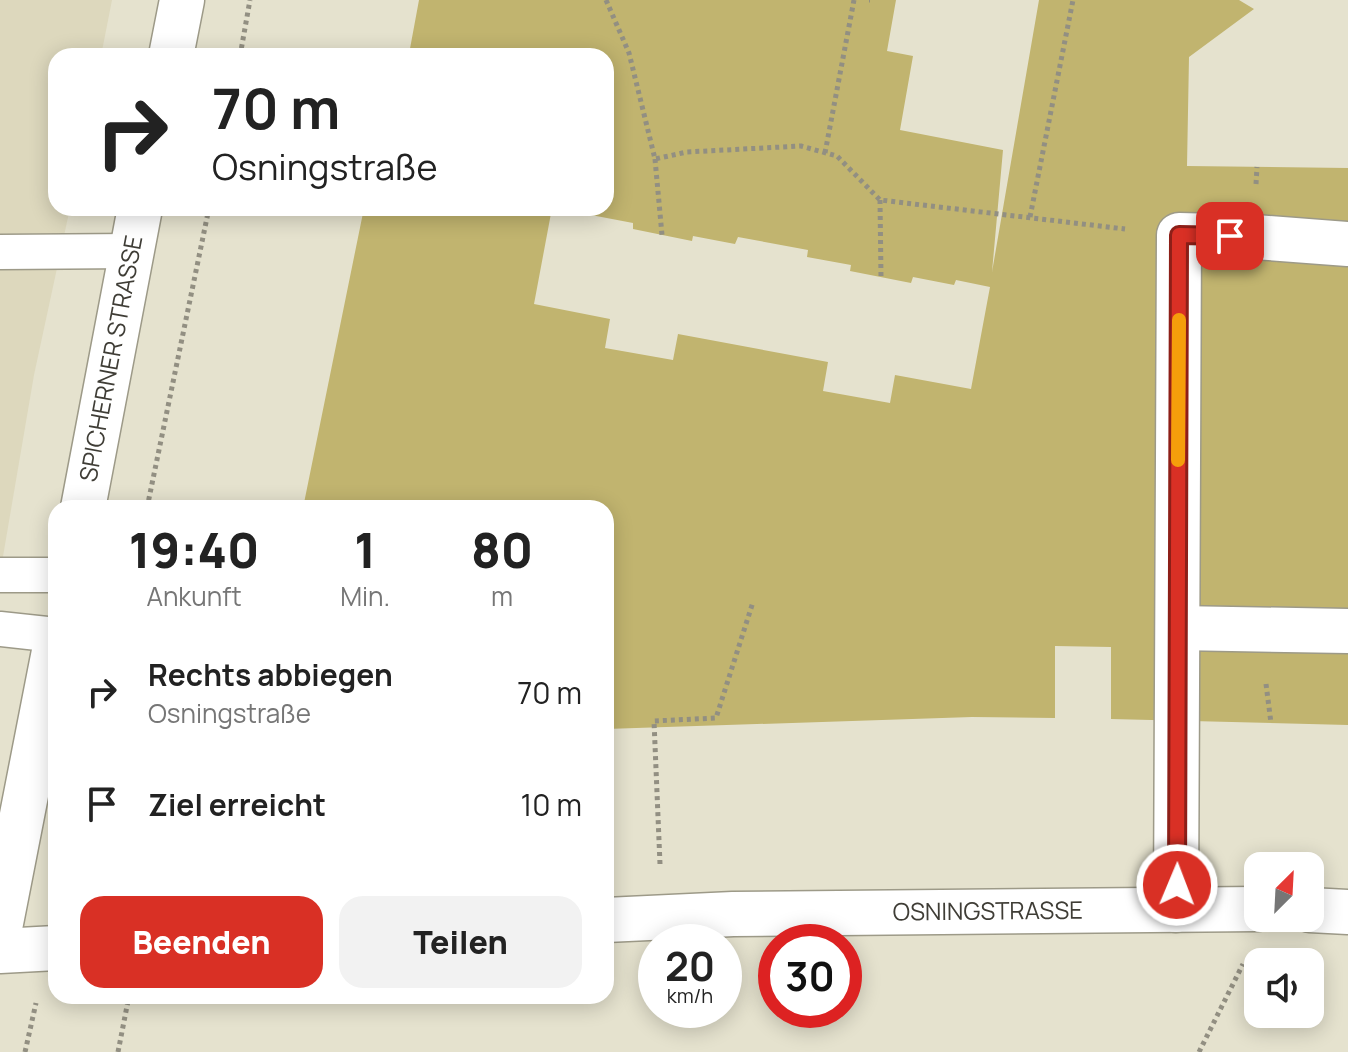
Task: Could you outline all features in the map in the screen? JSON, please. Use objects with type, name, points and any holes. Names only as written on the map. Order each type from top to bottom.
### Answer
[{"type":"street","points":[[173,48],[182,0]]},
{"type":"street","name":"SPICHERNER STRASSE","points":[[85,500],[139,216]]},
{"type":"street","points":[[1176,910],[1179,235],[1348,244]]},
{"type":"street","points":[[1178,628],[1348,631]]},
{"type":"street","points":[[0,928],[48,682]]},
{"type":"street","name":"OSNINGSTRASSE","points":[[614,920],[733,914],[1244,909]]},
{"type":"street","points":[[1324,911],[1348,912]]},
{"type":"street","points":[[0,951],[48,948]]},
{"type":"lane","points":[[0,252],[132,251]]},
{"type":"lane","points":[[0,575],[48,575]]},
{"type":"lane","points":[[0,629],[48,634]]},
{"type":"path","points":[[241,48],[250,0]]},
{"type":"path","points":[[606,0],[629,53],[655,159],[662,235]]},
{"type":"path","points":[[825,153],[854,0]]},
{"type":"path","points":[[1030,217],[1073,0]]},
{"type":"path","points":[[655,159],[687,152],[801,146],[837,156],[880,200],[1179,235]]},
{"type":"path","points":[[880,200],[881,277]]},
{"type":"path","points":[[149,500],[207,216]]},
{"type":"path","points":[[660,877],[654,721],[716,718],[753,602]]},
{"type":"path","points":[[1199,1052],[1244,962]]},
{"type":"path","points":[[25,1052],[36,1003]]},
{"type":"path","points":[[118,1052],[127,1004]]},
{"type":"shaded area","points":[[0,0],[112,0],[103,48],[48,48],[48,216],[68,216],[34,375],[0,574]]},
{"type":"shaded area","points":[[419,0],[896,0],[887,51],[913,56],[900,130],[1003,150],[992,272],[1039,0],[1239,0],[1254,9],[1189,57],[1187,166],[1348,168],[1348,725],[1111,719],[1111,647],[1055,646],[1055,718],[972,717],[614,729],[614,500],[305,500],[362,216],[550,216],[534,304],[610,319],[605,348],[673,360],[678,334],[828,362],[823,391],[890,403],[895,375],[971,389],[990,287],[956,280],[954,285],[913,277],[911,283],[850,271],[851,265],[807,257],[808,250],[738,237],[735,244],[693,236],[692,241],[633,229],[633,223],[596,216],[614,216],[614,48],[410,48]]},
{"type":"slow traffic","points":[[1178,460],[1179,320]]},
{"type":"route","points":[[1177,885],[1179,235],[1230,236]]}]
